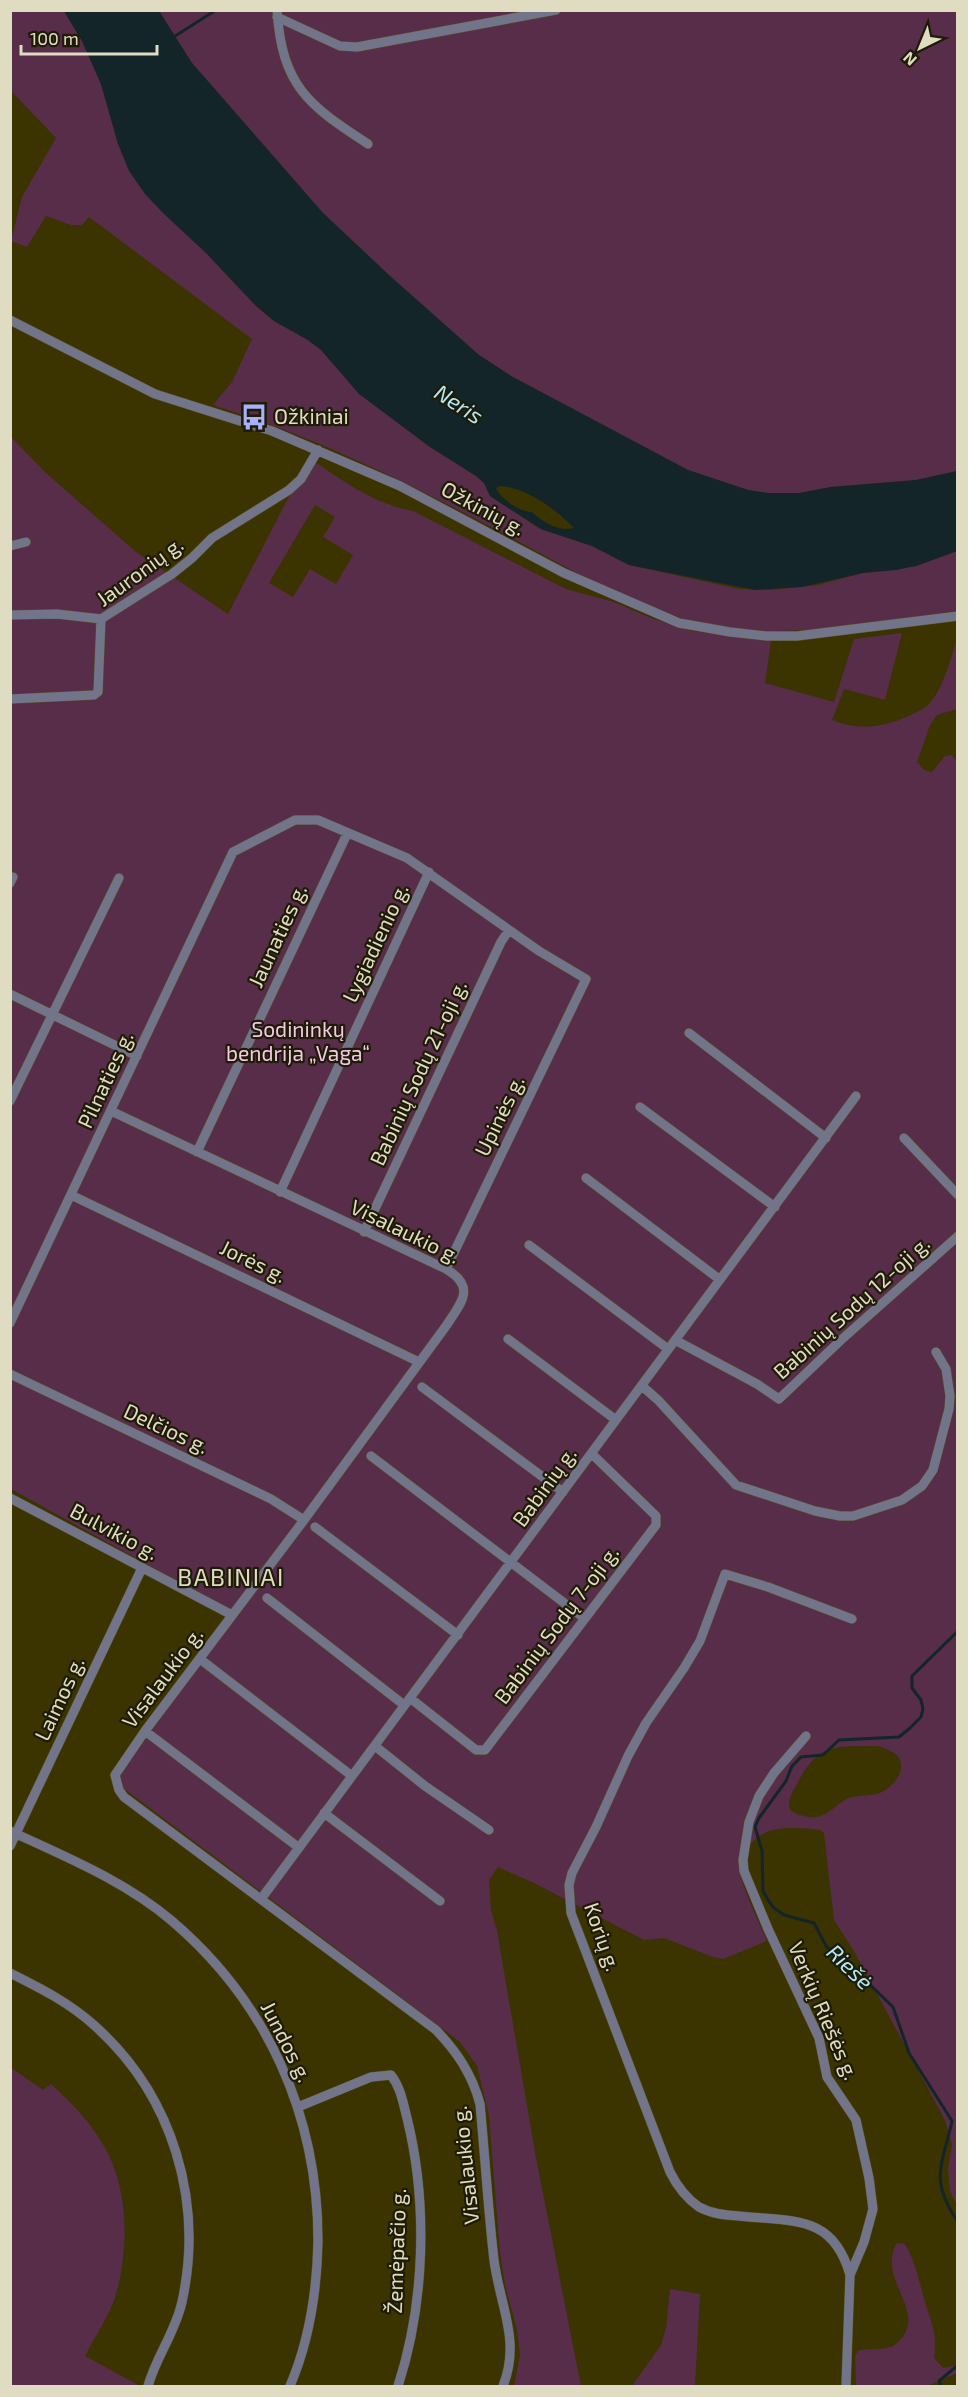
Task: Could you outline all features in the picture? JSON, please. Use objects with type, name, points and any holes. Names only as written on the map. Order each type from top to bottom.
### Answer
[{"type":"street","points":[[277,14],[340,46],[357,47],[556,10]]},
{"type":"street","points":[[277,14],[282,51],[299,89],[326,117],[368,144]]},
{"type":"street","name":"Ožkinių g.","points":[[10,320],[146,390],[241,420],[318,450],[441,506],[564,573],[679,623],[766,636],[797,636],[957,616]]},
{"type":"street","name":"Jauronių g.","points":[[10,699],[94,696],[98,692],[101,619],[172,574],[212,538],[289,490],[301,479],[318,450]]},
{"type":"street","points":[[10,546],[26,542]]},
{"type":"street","points":[[10,615],[57,614],[101,619]]},
{"type":"street","name":"Pilnaties g.","points":[[10,1323],[233,852],[295,820],[318,820],[347,834]]},
{"type":"street","points":[[347,834],[407,858],[509,930]]},
{"type":"street","name":"Jaunaties g.","points":[[197,1152],[347,834]]},
{"type":"street","name":"Lygiadienio g.","points":[[280,1192],[429,872]]},
{"type":"street","points":[[10,1101],[119,878]]},
{"type":"street","name":"Upinės g.","points":[[446,1269],[586,979],[509,930]]},
{"type":"street","name":"Babinių Sodų 21-oji g.","points":[[364,1232],[501,942],[509,930]]},
{"type":"street","points":[[10,994],[137,1056]]},
{"type":"street","points":[[689,1033],[826,1138]]},
{"type":"street","name":"Babinių g.","points":[[261,1899],[856,1096]]},
{"type":"street","points":[[640,1107],[775,1207]]},
{"type":"street","name":"Visalaukio g.","points":[[111,1111],[446,1269],[459,1276],[463,1283],[464,1297],[419,1362],[117,1769],[115,1775],[119,1790],[124,1797],[436,2030],[465,2064],[475,2085],[480,2104],[495,2262],[512,2348],[510,2367],[503,2386]]},
{"type":"street","points":[[904,1138],[957,1195]]},
{"type":"street","points":[[586,1178],[719,1279]]},
{"type":"street","name":"Jorės g.","points":[[71,1195],[419,1362]]},
{"type":"street","name":"Babinių Sodų 12-oji g.","points":[[675,1340],[757,1384],[779,1399],[957,1236]]},
{"type":"street","points":[[529,1245],[668,1349]]},
{"type":"street","points":[[508,1339],[616,1420]]},
{"type":"street","points":[[642,1386],[658,1400],[736,1485],[815,1511],[853,1516],[902,1500],[922,1486],[933,1470],[949,1409],[950,1396],[946,1370],[936,1352]]},
{"type":"street","name":"Delčios g.","points":[[10,1374],[242,1485],[304,1520]]},
{"type":"street","points":[[422,1387],[563,1492]]},
{"type":"street","name":"Babinių Sodų 7-oji g.","points":[[407,1702],[476,1750],[485,1750],[656,1525],[656,1516],[592,1454]]},
{"type":"street","points":[[371,1456],[584,1618]]},
{"type":"street","name":"Bulvikio g.","points":[[10,1498],[232,1615]]},
{"type":"street","points":[[315,1527],[458,1635]]},
{"type":"street","name":"Laimos g.","points":[[10,1846],[14,1832],[142,1568]]},
{"type":"street","name":"Korių g.","points":[[850,2275],[840,2248],[823,2230],[796,2222],[715,2214],[700,2207],[678,2187],[670,2172],[571,1913],[569,1885],[572,1874],[628,1756],[646,1723],[700,1641],[725,1574],[768,1587],[852,1619]]},
{"type":"street","points":[[267,1598],[407,1702]]},
{"type":"street","points":[[200,1659],[352,1776]]},
{"type":"street","points":[[145,1731],[298,1847]]},
{"type":"street","name":"Verkių Riešės g.","points":[[806,1736],[774,1773],[759,1796],[749,1822],[742,1860],[744,1871],[768,1929],[819,2038],[827,2076],[856,2120],[869,2178],[873,2209],[864,2242],[850,2275],[846,2386]]},
{"type":"street","points":[[375,1746],[425,1786],[489,1830]]},
{"type":"street","points":[[324,1813],[440,1900]]},
{"type":"street","name":"Jundos g.","points":[[14,1832],[75,1861],[138,1896],[172,1922],[194,1941],[223,1972],[260,2022],[298,2107],[310,2148],[318,2209],[317,2269],[312,2320],[290,2386]]},
{"type":"street","points":[[10,1973],[71,2007],[114,2044],[155,2103],[179,2156],[188,2212],[187,2273],[176,2324],[148,2386]]},
{"type":"street","name":"Žemėpačio g.","points":[[298,2107],[371,2077],[391,2076],[398,2085],[414,2147],[420,2210],[414,2319],[398,2386]]},
{"type":"green space","points":[[11,11],[64,11],[82,41],[101,84],[118,144],[208,255],[256,306],[274,321],[321,350],[360,394],[430,447],[476,476],[484,483],[490,496],[540,529],[592,546],[629,565],[739,589],[771,590],[818,585],[863,573],[916,566],[957,551],[957,611],[842,627],[784,631],[756,631],[696,622],[636,602],[607,589],[461,511],[357,460],[286,430],[213,405],[232,382],[252,339],[89,217],[82,225],[71,225],[46,216],[27,247],[11,241],[22,197],[56,138],[11,91]]},
{"type":"green space","points":[[159,11],[957,11],[957,471],[916,480],[831,487],[799,493],[768,493],[748,490],[688,470],[511,376],[479,355],[323,213],[192,63]]},
{"type":"green space","name":"Sodininkų bendrija „Vaga“","points":[[10,436],[45,472],[136,552],[228,614],[309,458],[371,497],[413,511],[566,589],[614,602],[651,618],[692,631],[771,641],[765,683],[834,702],[854,639],[902,633],[885,700],[844,689],[832,720],[842,723],[860,726],[886,724],[918,712],[927,706],[943,682],[957,639],[957,709],[937,715],[930,725],[917,762],[924,770],[932,772],[945,756],[952,755],[958,763],[957,2205],[950,2191],[948,2169],[952,2144],[945,2120],[854,1951],[834,1920],[824,1833],[820,1830],[785,1828],[773,1830],[755,1839],[745,1851],[740,1864],[741,1877],[767,1941],[723,1959],[664,1938],[644,1940],[498,1867],[489,1880],[491,1910],[497,1931],[536,2158],[581,2386],[514,2386],[520,2355],[517,2330],[505,2285],[500,2253],[489,2116],[477,2066],[460,2042],[122,1787],[120,1774],[237,1614],[11,1489]],"holes":[[[315,505],[335,517],[323,537],[353,555],[336,584],[310,569],[293,597],[269,583]],[[879,1746],[895,1754],[901,1764],[899,1775],[887,1789],[877,1794],[849,1798],[817,1817],[803,1816],[790,1810],[793,1790],[805,1770],[821,1753],[840,1747]]]},
{"type":"green space","points":[[10,2067],[43,2090],[51,2084],[93,2129],[112,2163],[122,2200],[125,2238],[123,2258],[113,2302],[85,2356],[140,2386],[11,2386]]},
{"type":"green space","points":[[897,2243],[905,2244],[916,2270],[933,2327],[934,2358],[943,2368],[957,2365],[957,2373],[927,2386],[856,2386],[855,2356],[858,2351],[887,2348],[894,2345],[903,2337],[908,2324],[908,2313],[892,2267],[892,2255]]},
{"type":"green space","points":[[670,2289],[700,2294],[695,2386],[632,2386],[661,2345],[666,2328]]},
{"type":"water","name":"Neris","points":[[64,11],[159,11],[192,63],[323,213],[479,355],[511,376],[688,470],[748,490],[768,493],[799,493],[831,487],[916,480],[957,471],[957,551],[916,566],[896,570],[863,573],[802,587],[755,590],[629,565],[592,546],[541,529],[490,496],[484,483],[476,476],[430,447],[359,394],[321,350],[274,321],[256,306],[208,255],[145,194],[129,171],[118,144],[101,84],[82,41]],"holes":[[[499,486],[509,487],[540,500],[574,528],[562,529],[546,523],[532,512],[512,505],[496,489]]]},
{"type":"waterway","points":[[172,38],[216,10]]},
{"type":"waterway","name":"Riešė","points":[[958,1631],[912,1676],[912,1688],[921,1700],[923,1709],[921,1717],[910,1728],[899,1737],[839,1740],[823,1755],[801,1757],[792,1766],[786,1781],[755,1827],[762,1851],[763,1891],[768,1900],[784,1915],[814,1923],[826,1946],[852,1973],[860,1975],[893,2007],[909,2053],[952,2121],[940,2173],[943,2195],[958,2222]]},
{"type":"waterway","name":"Riešė","points":[[941,2386],[939,2381],[958,2365]]},
{"type":"place","name":"Ožkiniai","points":[[254,417]]},
{"type":"district","name":"BABINIAI","points":[[231,1578]]}]
